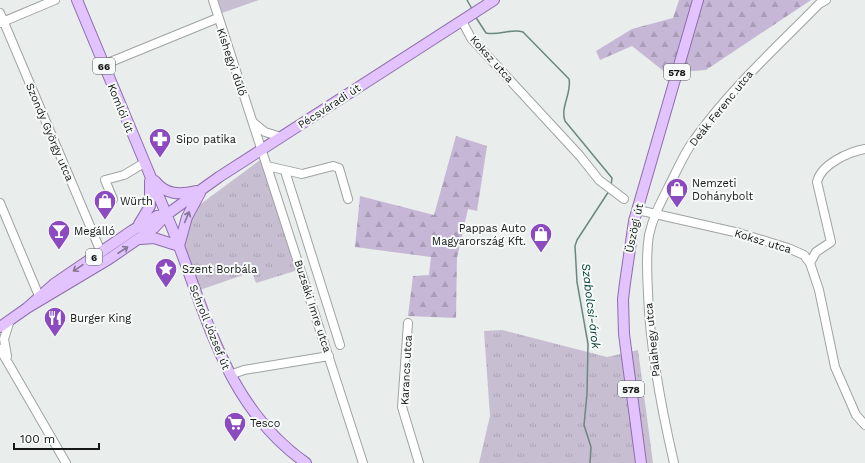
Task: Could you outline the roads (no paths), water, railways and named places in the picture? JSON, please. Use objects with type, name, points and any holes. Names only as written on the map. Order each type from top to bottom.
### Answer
[{"type":"main road","name":"Komlói út","points":[[77,0],[166,215]]},
{"type":"main road","name":"Pécsváradi út","points":[[166,215],[262,149],[494,0]]},
{"type":"main road","name":"Üszögi út","points":[[641,463],[629,378],[623,315],[627,265],[638,210],[658,132],[698,0]]},
{"type":"main road","points":[[149,174],[159,186],[167,192],[182,194],[202,190]]},
{"type":"main road","points":[[133,230],[145,217],[150,206],[149,174]]},
{"type":"main road","points":[[137,240],[154,238],[179,246],[187,217],[202,190]]},
{"type":"main road","name":"6","points":[[27,308],[39,296],[133,230],[157,216],[166,215]]},
{"type":"main road","name":"6","points":[[0,327],[27,308],[137,240],[159,224],[166,215]]},
{"type":"main road","name":"Schroll József út","points":[[166,215],[179,246],[208,328],[230,375],[245,400],[266,426],[288,449],[306,463]]},
{"type":"street","points":[[2,22],[55,0]]},
{"type":"street","name":"Kishegyi dűlő","points":[[212,0],[262,149]]},
{"type":"street","name":"Deák Ferenc utca","points":[[655,215],[693,141],[715,112],[757,65],[819,4],[826,0]]},
{"type":"street","name":"Szondy György utca","points":[[0,13],[2,22],[101,252]]},
{"type":"street","points":[[103,65],[218,18]]},
{"type":"street","name":"Koksz utca","points":[[462,21],[471,38],[580,156],[599,180],[624,199]]},
{"type":"street","points":[[253,123],[265,132],[281,137]]},
{"type":"street","name":"Buzsáki Imre utca","points":[[262,149],[363,463]]},
{"type":"street","points":[[865,149],[856,151],[838,160],[818,177],[817,182],[832,242],[816,252],[810,263],[819,290],[835,367],[856,415],[865,426]]},
{"type":"street","points":[[113,199],[105,180],[124,175],[144,163]]},
{"type":"street","points":[[268,166],[302,174],[333,166],[339,168],[348,199]]},
{"type":"street","points":[[285,171],[340,345]]},
{"type":"street","points":[[0,203],[39,296]]},
{"type":"street","name":"Koksz utca","points":[[638,210],[739,233],[779,245],[804,255],[810,263]]},
{"type":"street","name":"Palahegy utca","points":[[655,215],[649,236],[646,260],[648,306],[657,381],[674,463]]},
{"type":"street","points":[[9,365],[4,339],[10,320]]},
{"type":"street","name":"Karancs utca","points":[[408,323],[402,407],[419,463]]},
{"type":"street","points":[[0,350],[66,463]]},
{"type":"street","points":[[0,356],[9,365]]},
{"type":"street","points":[[230,375],[244,370],[329,356]]},
{"type":"waterway","name":"Szabolcsi-árok","points":[[467,0],[472,9]]},
{"type":"waterway","name":"Szabolcsi-árok","points":[[475,16],[486,33],[496,34],[514,31],[523,32],[569,79],[569,90],[564,110],[565,121],[612,178],[611,186]]},
{"type":"waterway","name":"Szabolcsi-árok","points":[[590,463],[591,447],[584,425],[587,394],[588,344],[577,282],[575,246],[577,240],[609,191]]},
{"type":"place","name":"Sipo patika","points":[[160,158]]},
{"type":"place","name":"Nemzeti Dohánybolt","points":[[677,208]]},
{"type":"place","name":"Würth","points":[[105,220]]},
{"type":"place","name":"Megálló","points":[[59,250]]},
{"type":"place","name":"Pappas Auto Magyarország Kft.","points":[[541,254]]},
{"type":"place","name":"Szent Borbála","points":[[166,288]]},
{"type":"place","name":"Burger King","points":[[55,338]]},
{"type":"place","name":"Tesco","points":[[235,442]]}]
